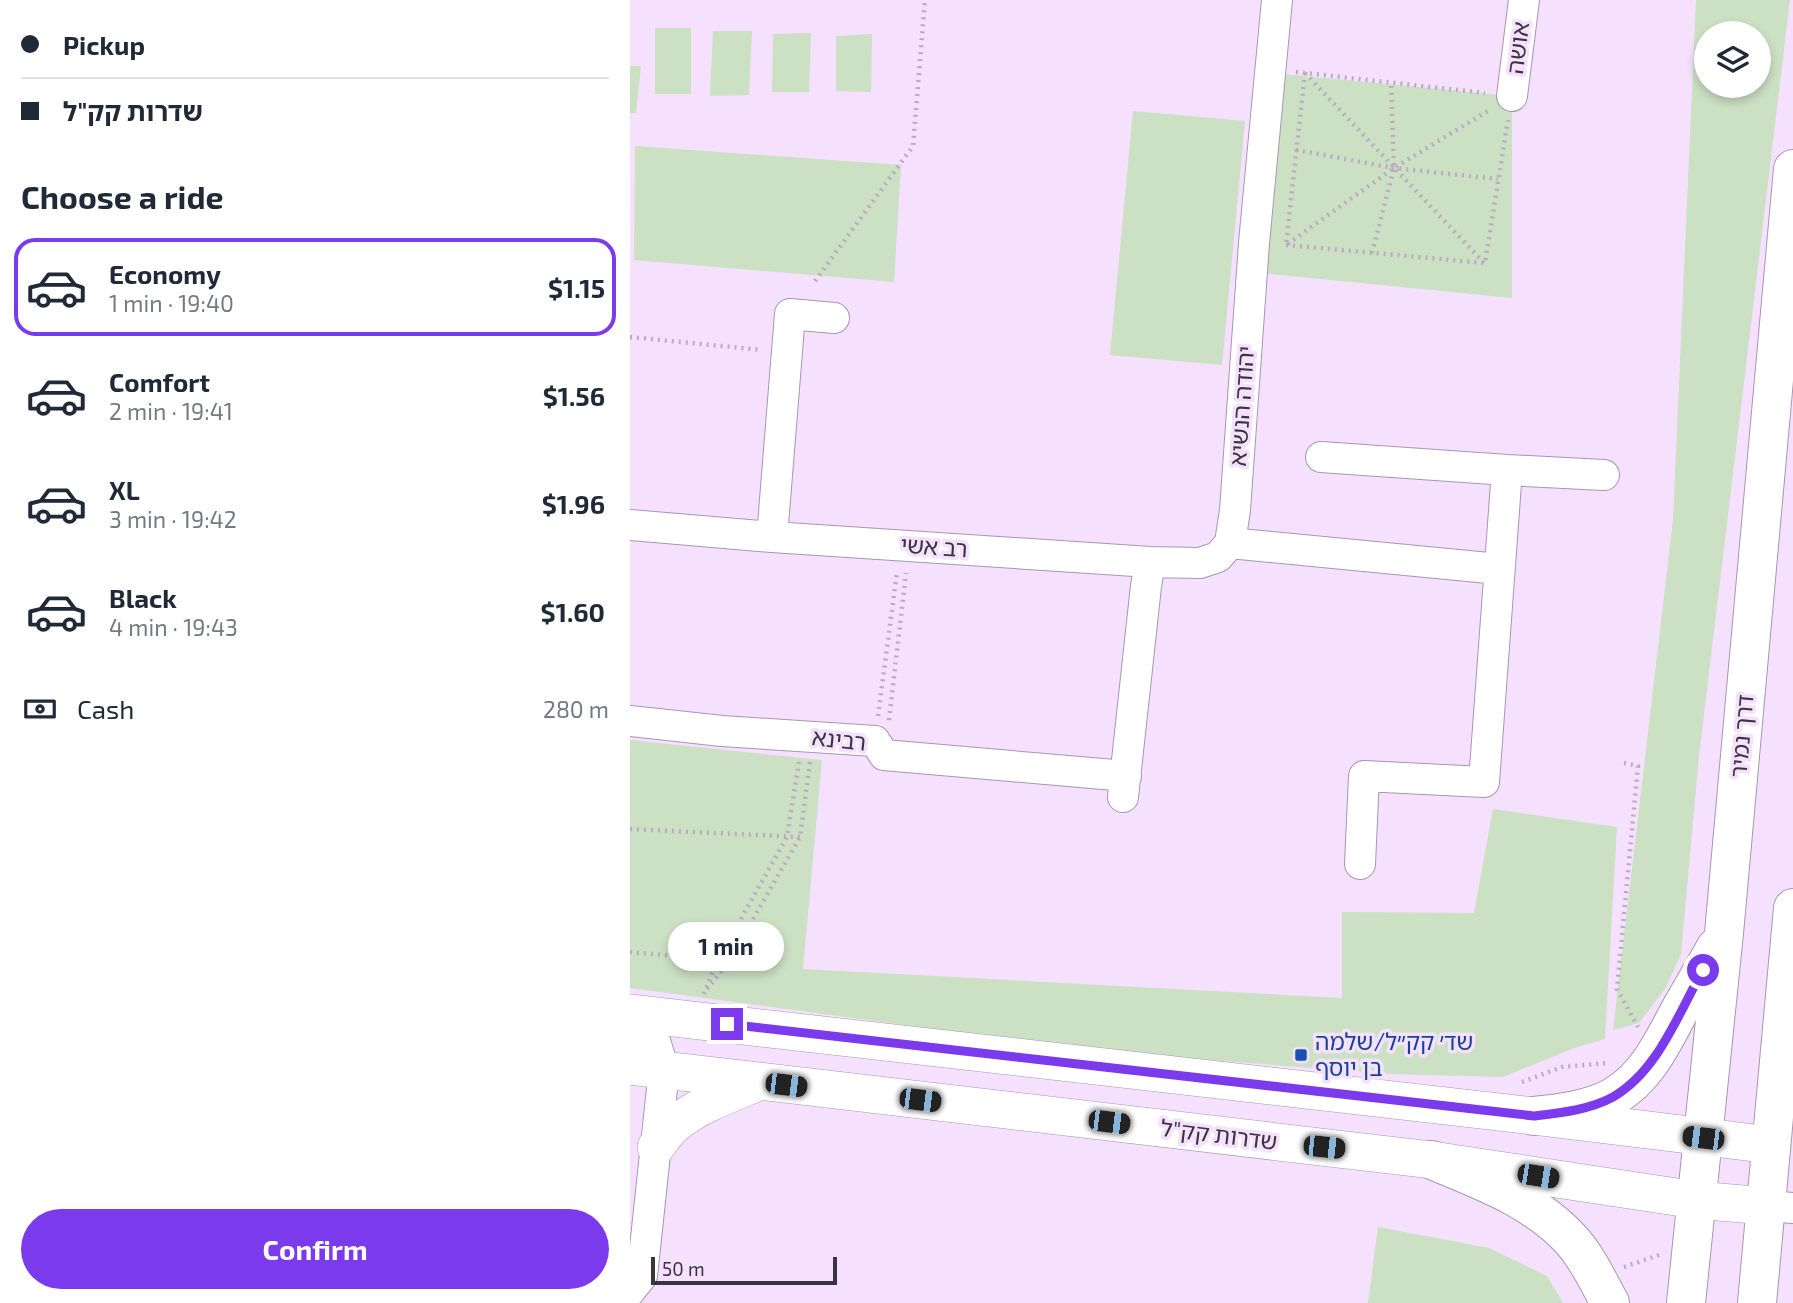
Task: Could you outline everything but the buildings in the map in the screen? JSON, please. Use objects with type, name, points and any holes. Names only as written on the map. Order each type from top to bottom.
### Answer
[{"type":"highway","name":"דרך נמיר","points":[[1686,1303],[1724,933],[1793,169]]},
{"type":"highway","points":[[1757,1303],[1779,1207],[1793,908]]},
{"type":"highway","points":[[1534,1116],[1569,1111],[1612,1097],[1634,1081],[1655,1058],[1724,933]]},
{"type":"highway","points":[[1432,1160],[1499,1188],[1539,1212],[1574,1242],[1610,1303]]},
{"type":"main road","points":[[636,1023],[700,1021],[1782,1146]]},
{"type":"main road","name":"שדרות קק\"ל","points":[[647,1068],[1432,1160],[1696,1200],[1779,1207]]},
{"type":"main road","points":[[656,1147],[672,1126],[722,1097],[759,1082]]},
{"type":"street","name":"יהודה הנשיא","points":[[1230,543],[1235,510],[1254,243],[1277,0]]},
{"type":"street","name":"אושה","points":[[1511,96],[1524,0]]},
{"type":"street","points":[[772,537],[790,314],[834,318]]},
{"type":"street","points":[[1321,457],[1604,475]]},
{"type":"street","points":[[1360,864],[1364,776],[1484,782],[1507,470]]},
{"type":"street","name":"רב אשי","points":[[630,525],[1150,562],[1200,563],[1218,557],[1230,543]]},
{"type":"street","points":[[1230,543],[1499,569]]},
{"type":"street","name":"רבינא","points":[[630,721],[722,731],[875,741],[884,755],[1125,787],[1150,562]]},
{"type":"street","points":[[630,1291],[642,1276],[656,1147],[647,1068],[636,1023]]},
{"type":"path","points":[[815,281],[913,146],[925,0]]},
{"type":"path","points":[[1304,73],[1511,96]]},
{"type":"path","points":[[1286,245],[1304,73]]},
{"type":"path","points":[[1304,73],[1485,263]]},
{"type":"path","points":[[1372,253],[1394,168],[1391,82]]},
{"type":"path","points":[[1286,245],[1394,168],[1511,96]]},
{"type":"path","points":[[1485,263],[1511,96]]},
{"type":"path","points":[[1296,150],[1394,168],[1498,179]]},
{"type":"path","points":[[1286,245],[1485,263]]},
{"type":"path","points":[[630,337],[787,352]]},
{"type":"path","points":[[875,741],[900,544]]},
{"type":"path","points":[[700,1021],[703,994],[729,961],[800,837],[813,737]]},
{"type":"path","points":[[1511,1087],[1562,1067],[1655,1058],[1617,989],[1638,766],[1624,763]]},
{"type":"path","points":[[630,829],[800,837]]},
{"type":"path","points":[[630,952],[729,961]]},
{"type":"green space","points":[[1696,0],[1790,0],[1699,756],[1681,954],[1665,989],[1639,1023],[1613,1030],[1673,520],[1694,45],[1694,98],[1771,98],[1771,21],[1695,21]]},
{"type":"green space","points":[[655,28],[691,28],[691,94],[655,94]]},
{"type":"green space","points":[[713,31],[752,31],[749,95],[710,96]]},
{"type":"green space","points":[[811,33],[809,92],[772,92],[773,34]]},
{"type":"green space","points":[[872,34],[871,92],[836,91],[836,36]]},
{"type":"green space","points":[[630,66],[641,66],[636,113],[630,113]]},
{"type":"green space","points":[[1283,74],[1512,96],[1512,298],[1261,273]]},
{"type":"green space","points":[[1133,111],[1245,121],[1222,365],[1110,355]]},
{"type":"green space","points":[[635,146],[901,165],[894,282],[634,260]]},
{"type":"green space","points":[[630,740],[822,760],[803,969],[1342,998],[1342,912],[1474,913],[1493,809],[1617,827],[1605,1039],[1574,1048],[1503,1077],[1390,1074],[1106,1052],[630,988]]},
{"type":"green space","points":[[1378,1227],[1489,1248],[1547,1276],[1563,1303],[1368,1303]]},
{"type":"place","name":"שד׳ קק״ל/שלמה בן יוסף","points":[[1301,1055]]},
{"type":"route","points":[[727,1024],[1534,1116],[1590,1105],[1612,1097],[1634,1081],[1655,1058],[1703,970]]}]
